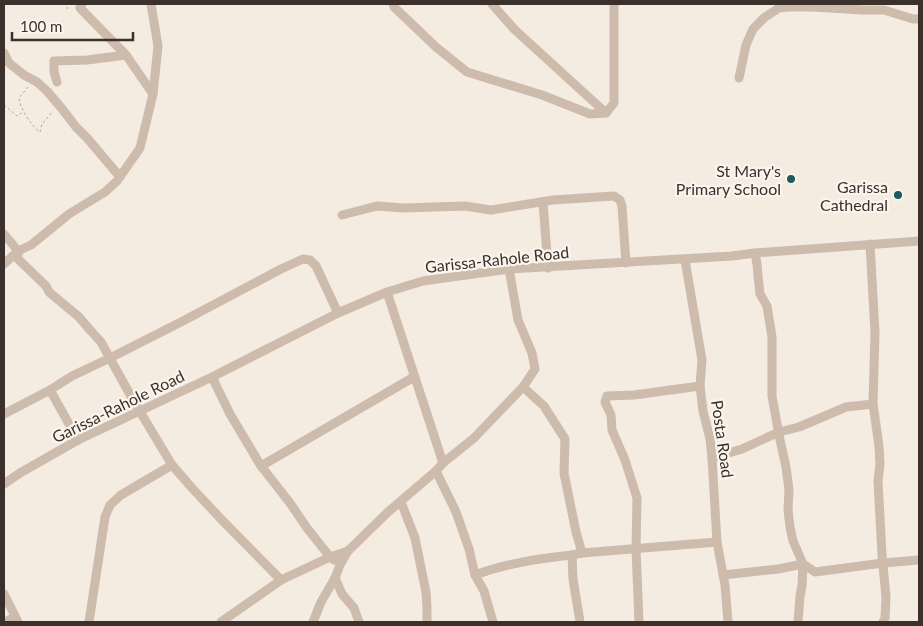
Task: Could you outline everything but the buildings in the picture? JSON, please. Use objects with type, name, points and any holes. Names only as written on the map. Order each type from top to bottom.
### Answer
[{"type":"street","points":[[82,4],[80,8],[126,55],[153,94]]},
{"type":"street","points":[[4,264],[69,214],[105,192],[120,177],[140,148],[153,94],[158,46],[151,4]]},
{"type":"street","points":[[492,4],[514,29],[606,113]]},
{"type":"street","points":[[394,5],[436,47],[467,72],[542,95],[590,114],[606,113],[614,103],[614,4]]},
{"type":"street","points":[[739,78],[746,45],[752,29],[779,8],[813,6],[884,10],[919,19]]},
{"type":"street","points":[[4,53],[9,63],[24,75],[40,84],[120,177]]},
{"type":"street","points":[[57,82],[54,72],[54,61],[87,60],[126,55]]},
{"type":"street","points":[[342,214],[377,206],[404,208],[465,206],[491,210],[543,202],[614,196],[620,200],[622,206],[626,262]]},
{"type":"street","points":[[543,202],[548,268]]},
{"type":"street","points":[[4,234],[18,252],[18,259],[46,286],[49,292],[79,317],[101,342],[172,465],[208,506],[282,580]]},
{"type":"street","name":"Garissa-Rahole Road","points":[[4,484],[78,440],[338,313],[387,292],[423,281],[509,269],[685,260],[919,241]]},
{"type":"street","points":[[870,244],[875,333],[873,404],[879,446],[880,464],[878,481],[886,597],[885,618],[883,622]]},
{"type":"street","points":[[755,253],[760,294],[767,306],[772,337],[772,396],[786,467],[790,526],[793,541],[803,564],[798,622]]},
{"type":"street","points":[[4,414],[72,376],[303,259],[310,260],[316,266],[338,313]]},
{"type":"street","name":"Posta Road","points":[[685,260],[702,360],[700,386],[703,411],[710,439],[717,542],[728,622]]},
{"type":"street","points":[[313,622],[321,602],[348,551],[443,463],[474,438],[523,387],[535,369],[532,353],[518,320],[509,269]]},
{"type":"street","points":[[387,292],[443,463]]},
{"type":"street","points":[[212,376],[230,414],[261,466],[330,557],[340,565]]},
{"type":"street","points":[[261,466],[414,377]]},
{"type":"street","points":[[639,622],[636,549],[637,498],[625,460],[612,430],[611,415],[605,402],[607,396],[634,395],[700,386]]},
{"type":"street","points":[[523,387],[544,406],[565,439],[564,473],[576,532],[577,554],[573,579],[580,622]]},
{"type":"street","points":[[50,390],[78,440]]},
{"type":"street","points":[[712,458],[742,449],[779,432],[799,427],[846,407],[873,404]]},
{"type":"street","points":[[89,622],[105,517],[110,505],[121,495],[172,465]]},
{"type":"street","points":[[436,471],[456,512],[475,574],[484,591],[493,622]]},
{"type":"street","points":[[402,502],[415,538],[426,592],[428,622]]},
{"type":"street","points":[[475,574],[490,569],[551,557],[717,542]]},
{"type":"street","points":[[221,622],[282,580],[330,557],[348,551]]},
{"type":"street","points":[[723,575],[778,569],[803,564],[815,572],[919,560]]},
{"type":"street","points":[[335,578],[342,594],[354,608],[359,622]]},
{"type":"street","points":[[4,594],[16,619],[5,622]]},
{"type":"path","points":[[40,84],[29,85],[19,98],[19,103],[35,129],[40,132],[42,124],[58,104]]},
{"type":"path","points":[[4,105],[17,116],[24,112]]},
{"type":"place","name":"St Mary's Primary School","points":[[791,179]]},
{"type":"place","name":"Garissa Cathedral","points":[[898,195]]}]
